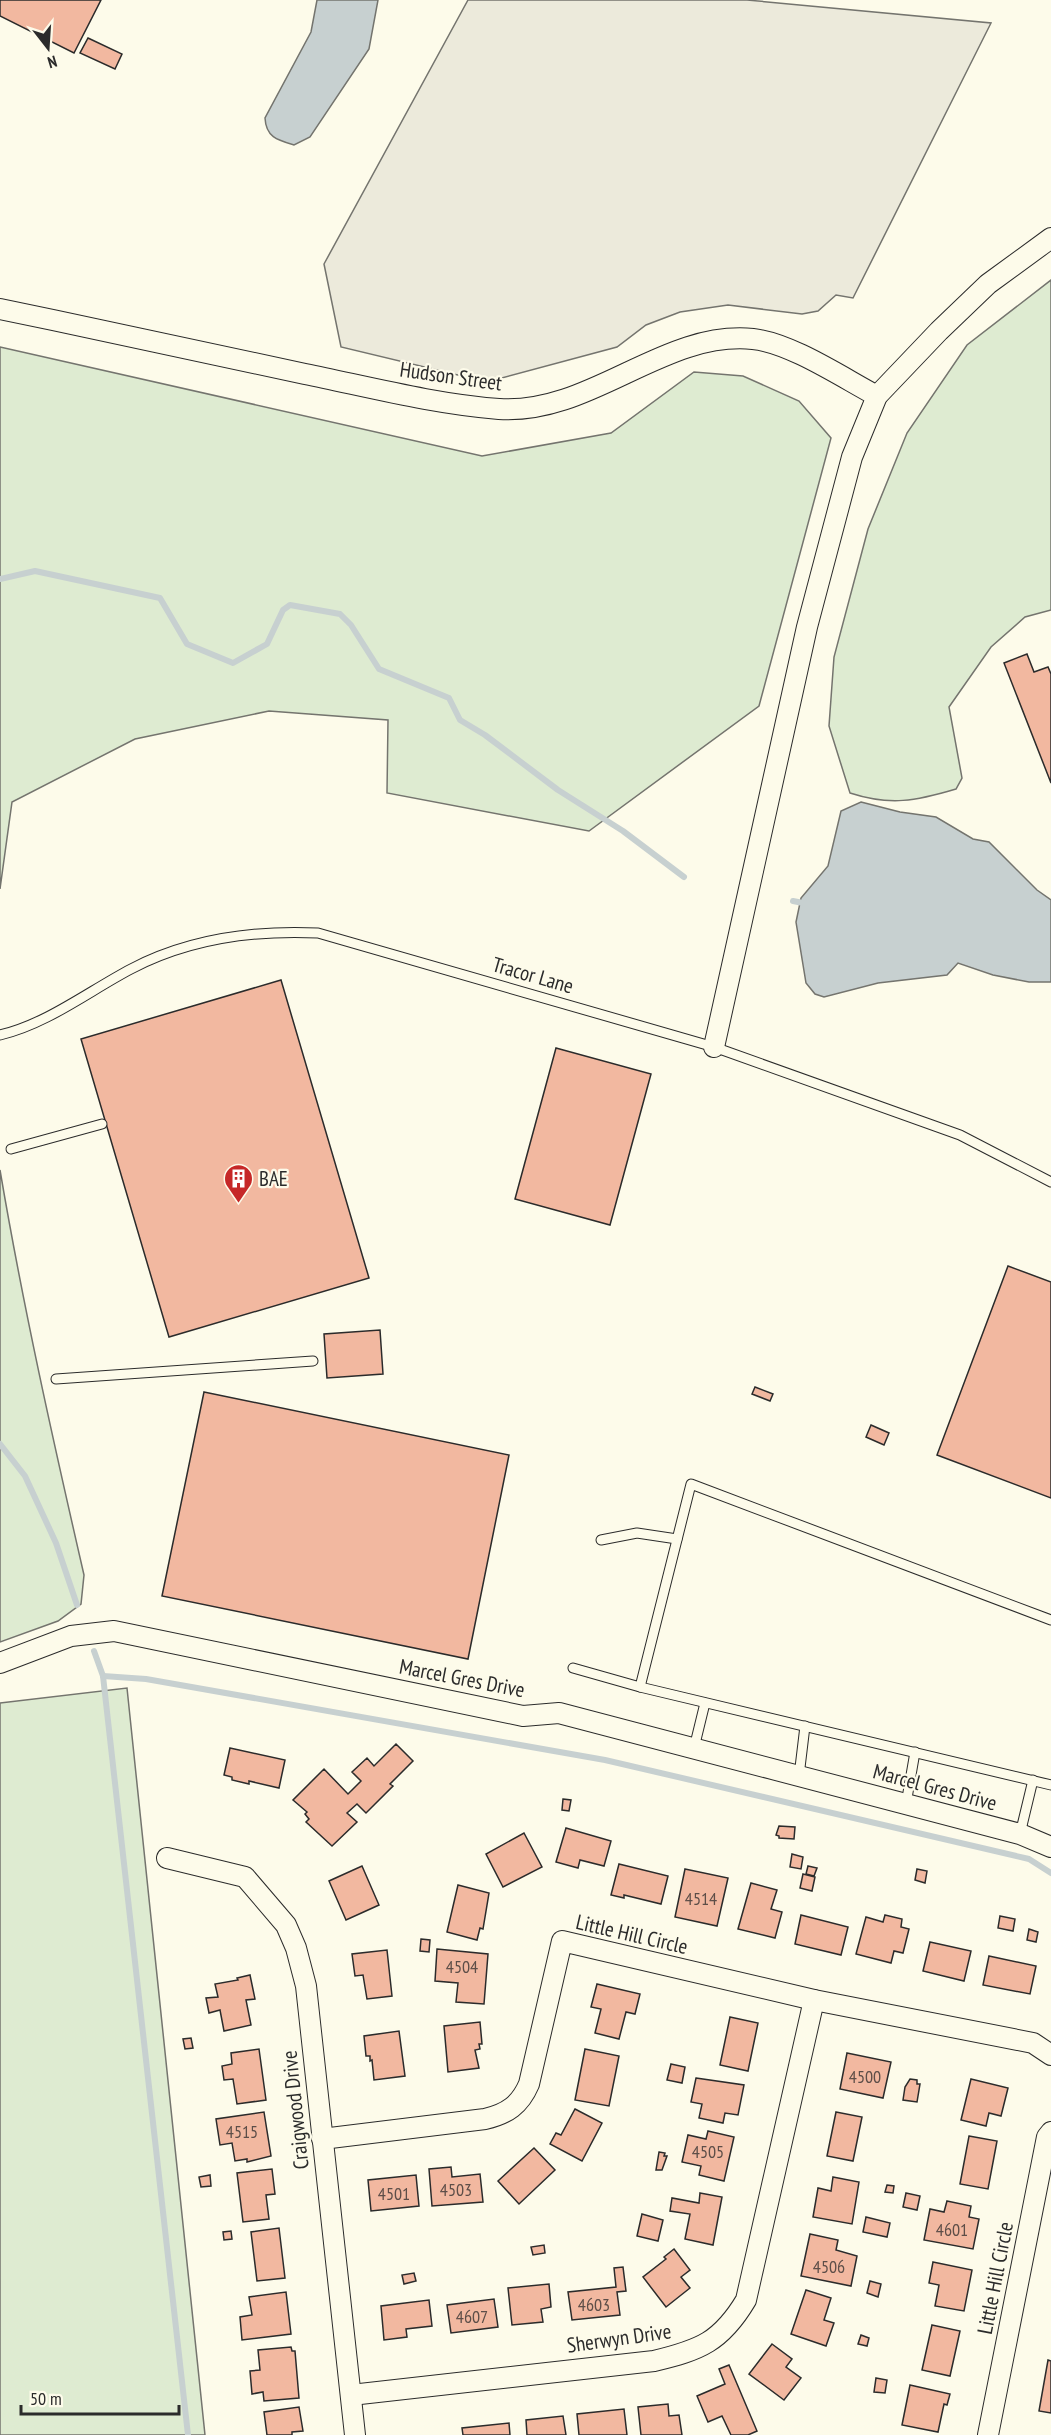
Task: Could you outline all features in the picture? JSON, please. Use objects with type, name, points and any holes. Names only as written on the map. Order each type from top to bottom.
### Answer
[{"type":"street","points":[[714,1047],[807,627],[852,457],[877,396],[980,292],[1051,238]]},
{"type":"street","name":"Hudson Street","points":[[0,309],[424,398],[501,409],[539,406],[582,394],[680,350],[713,340],[754,339],[800,354],[877,396]]},
{"type":"street","name":"Marcel Gres Drive","points":[[0,1663],[71,1636],[114,1631],[523,1716],[559,1713],[1020,1834],[1051,1846]]},
{"type":"street","name":"Craigwood Drive","points":[[167,1858],[245,1877],[286,1925],[296,1948],[306,1986],[355,2435]]},
{"type":"street","name":"Little Hill Circle","points":[[322,2139],[485,2119],[500,2116],[513,2108],[524,2097],[529,2084],[562,1941],[814,2000],[1033,2043],[1051,2055]]},
{"type":"street","name":"Sherwyn Drive","points":[[351,2395],[654,2361],[682,2354],[713,2341],[733,2322],[746,2300],[814,2000]]},
{"type":"street","name":"Little Hill Circle","points":[[988,2435],[1047,2137],[1051,2132]]},
{"type":"lane","name":"Tracor Lane","points":[[0,1035],[36,1021],[134,968],[176,950],[215,939],[250,933],[288,931],[318,933],[714,1047],[960,1135],[1051,1182]]},
{"type":"lane","points":[[11,1149],[102,1124]]},
{"type":"lane","points":[[57,1378],[313,1361]]},
{"type":"lane","points":[[640,1687],[691,1484],[1051,1620]]},
{"type":"lane","points":[[601,1540],[637,1533],[677,1539]]},
{"type":"lane","points":[[573,1668],[705,1703],[1051,1785]]},
{"type":"lane","points":[[694,1748],[705,1703]]},
{"type":"lane","points":[[799,1776],[805,1726]]},
{"type":"lane","points":[[906,1804],[915,1752]]},
{"type":"lane","points":[[1020,1834],[1033,1780]]},
{"type":"green space","points":[[1051,280],[1051,610],[1025,617],[991,647],[949,707],[962,778],[956,789],[928,797],[891,801],[850,793],[829,726],[834,657],[868,529],[907,433],[967,345]]},
{"type":"green space","points":[[0,347],[482,456],[611,433],[694,372],[743,376],[799,401],[831,438],[759,706],[589,831],[387,793],[388,720],[269,711],[135,739],[12,802],[0,889]]},
{"type":"green space","points":[[0,1170],[29,1322],[84,1575],[81,1604],[58,1621],[0,1642]]},
{"type":"green space","points":[[127,1688],[205,2435],[0,2435],[0,1703]]},
{"type":"shaded area","points":[[317,0],[378,0],[369,49],[310,137],[294,145],[270,134],[265,118],[311,32]]},
{"type":"shaded area","points":[[468,0],[747,0],[991,23],[853,298],[836,295],[818,311],[802,314],[728,305],[680,312],[646,325],[617,347],[487,382],[341,347],[324,264]]},
{"type":"shaded area","points":[[861,802],[900,812],[936,817],[973,839],[989,842],[1037,890],[1051,900],[1051,982],[1029,982],[993,975],[958,963],[947,975],[878,983],[824,997],[815,994],[806,983],[796,922],[801,898],[828,866],[841,811]]},
{"type":"building","points":[[0,0],[101,0],[74,53],[0,16]]},
{"type":"building","points":[[88,38],[122,54],[115,69],[80,53]]},
{"type":"building","points":[[1027,654],[1034,672],[1048,667],[1051,674],[1051,783],[1004,663]]},
{"type":"building","name":"BAE","points":[[281,980],[369,1278],[169,1337],[81,1039]]},
{"type":"building","points":[[556,1048],[651,1074],[610,1225],[515,1199]]},
{"type":"building","points":[[1008,1266],[1051,1282],[1051,1498],[937,1455]]},
{"type":"building","points":[[380,1330],[383,1374],[327,1378],[324,1334]]},
{"type":"building","points":[[755,1387],[773,1394],[770,1401],[752,1394]]},
{"type":"building","points":[[204,1392],[509,1455],[468,1659],[162,1596]]},
{"type":"building","points":[[871,1425],[889,1433],[884,1445],[866,1437]]},
{"type":"building","points":[[396,1744],[413,1761],[390,1784],[393,1786],[366,1813],[357,1804],[347,1813],[357,1822],[332,1846],[306,1822],[309,1819],[305,1814],[307,1812],[293,1800],[324,1769],[348,1794],[361,1781],[352,1772],[367,1758],[374,1766]]},
{"type":"building","points":[[230,1748],[285,1760],[279,1788],[249,1781],[249,1784],[232,1780],[232,1777],[224,1775]]},
{"type":"building","points":[[563,1799],[571,1800],[569,1811],[562,1810]]},
{"type":"building","points":[[779,1826],[795,1827],[794,1839],[779,1838],[776,1835]]},
{"type":"building","points":[[566,1828],[611,1841],[604,1866],[580,1860],[578,1868],[556,1862]]},
{"type":"building","points":[[524,1833],[542,1867],[503,1887],[486,1854]]},
{"type":"building","points":[[792,1854],[803,1857],[801,1869],[790,1867]]},
{"type":"building","points":[[619,1864],[668,1876],[661,1904],[624,1895],[624,1898],[611,1895]]},
{"type":"building","points":[[362,1866],[379,1905],[346,1920],[329,1881]]},
{"type":"building","points":[[808,1866],[817,1868],[814,1876],[806,1874]]},
{"type":"building","points":[[685,1869],[728,1878],[717,1926],[675,1917]]},
{"type":"building","points":[[917,1869],[927,1871],[925,1883],[915,1880]]},
{"type":"building","points":[[803,1874],[815,1877],[812,1891],[800,1888]]},
{"type":"building","points":[[751,1883],[777,1890],[771,1909],[782,1912],[775,1938],[738,1929]]},
{"type":"building","points":[[458,1885],[489,1893],[483,1929],[480,1928],[477,1940],[447,1932]]},
{"type":"building","points":[[801,1915],[848,1927],[841,1955],[795,1944]]},
{"type":"building","points":[[885,1915],[902,1919],[901,1927],[909,1929],[903,1953],[894,1951],[891,1963],[856,1954],[866,1917],[883,1922]]},
{"type":"building","points":[[1000,1916],[1015,1919],[1013,1931],[998,1928]]},
{"type":"building","points":[[1029,1929],[1038,1932],[1036,1942],[1027,1940]]},
{"type":"building","points":[[421,1939],[430,1940],[429,1952],[420,1951]]},
{"type":"building","points":[[930,1942],[971,1951],[964,1981],[923,1971]]},
{"type":"building","points":[[437,1949],[488,1954],[484,2004],[456,2002],[458,1983],[435,1981]]},
{"type":"building","points":[[387,1950],[392,1996],[367,1999],[363,1975],[355,1976],[352,1954]]},
{"type":"building","points":[[989,1956],[1036,1966],[1030,1994],[983,1985]]},
{"type":"building","points":[[250,1975],[255,1999],[246,2000],[251,2025],[224,2031],[220,2010],[209,2013],[206,1998],[218,1997],[215,1984],[238,1980],[237,1978]]},
{"type":"building","points":[[597,1984],[640,1994],[635,2014],[626,2012],[619,2039],[595,2033],[601,2009],[591,2007]]},
{"type":"building","points":[[730,2017],[758,2023],[748,2071],[720,2065]]},
{"type":"building","points":[[480,2022],[482,2044],[479,2044],[480,2049],[475,2050],[479,2068],[448,2072],[444,2026]]},
{"type":"building","points":[[399,2031],[405,2076],[374,2080],[372,2060],[370,2061],[370,2056],[366,2056],[364,2036]]},
{"type":"building","points":[[191,2038],[193,2048],[185,2049],[183,2039]]},
{"type":"building","points":[[259,2049],[266,2100],[237,2104],[233,2079],[224,2080],[222,2066],[232,2064],[231,2053]]},
{"type":"building","points":[[585,2049],[619,2056],[609,2106],[575,2100]]},
{"type":"building","points":[[847,2053],[891,2062],[883,2098],[840,2089]]},
{"type":"building","points":[[671,2064],[685,2067],[682,2083],[667,2080]]},
{"type":"building","points":[[696,2078],[744,2085],[738,2115],[725,2113],[723,2123],[699,2118],[702,2104],[691,2102]]},
{"type":"building","points":[[910,2079],[917,2080],[917,2084],[920,2084],[917,2102],[903,2100],[905,2087]]},
{"type":"building","points":[[971,2079],[1008,2088],[1001,2116],[989,2113],[986,2126],[961,2120]]},
{"type":"building","points":[[575,2109],[602,2123],[582,2161],[550,2144],[556,2133],[561,2135]]},
{"type":"building","points":[[264,2112],[271,2156],[247,2162],[247,2159],[235,2161],[232,2143],[220,2145],[216,2119]]},
{"type":"building","points":[[836,2112],[862,2117],[853,2161],[827,2156]]},
{"type":"building","points":[[708,2131],[734,2137],[724,2181],[699,2175],[701,2166],[682,2162],[688,2135],[706,2139]]},
{"type":"building","points":[[969,2136],[997,2141],[988,2189],[960,2184]]},
{"type":"building","points":[[534,2148],[555,2170],[519,2204],[498,2181]]},
{"type":"building","points":[[659,2152],[667,2156],[662,2170],[656,2170]]},
{"type":"building","points":[[451,2167],[452,2177],[480,2174],[483,2202],[432,2206],[429,2169]]},
{"type":"building","points":[[272,2169],[275,2194],[266,2195],[269,2219],[243,2222],[237,2173]]},
{"type":"building","points":[[210,2175],[211,2186],[201,2187],[199,2177]]},
{"type":"building","points":[[416,2175],[419,2206],[371,2211],[368,2180]]},
{"type":"building","points":[[833,2177],[859,2182],[852,2224],[813,2217],[818,2188],[831,2191]]},
{"type":"building","points":[[887,2185],[894,2186],[893,2193],[885,2192]]},
{"type":"building","points":[[700,2193],[722,2197],[713,2245],[685,2239],[690,2214],[670,2211],[672,2198],[699,2203]]},
{"type":"building","points":[[906,2193],[920,2196],[917,2210],[903,2207]]},
{"type":"building","points":[[947,2201],[971,2206],[969,2217],[979,2219],[973,2249],[924,2240],[930,2209],[944,2212]]},
{"type":"building","points":[[642,2214],[663,2220],[658,2241],[637,2236]]},
{"type":"building","points":[[866,2217],[890,2223],[887,2237],[863,2232]]},
{"type":"building","points":[[279,2228],[285,2278],[257,2281],[251,2232]]},
{"type":"building","points":[[231,2231],[232,2239],[224,2240],[223,2232]]},
{"type":"building","points":[[810,2234],[838,2240],[836,2250],[857,2256],[851,2286],[801,2276]]},
{"type":"building","points":[[544,2245],[545,2253],[533,2255],[531,2247]]},
{"type":"building","points":[[674,2249],[690,2270],[681,2277],[690,2288],[666,2307],[643,2277],[666,2259],[664,2257]]},
{"type":"building","points":[[933,2262],[972,2270],[964,2311],[935,2306],[939,2285],[929,2283]]},
{"type":"building","points":[[623,2267],[626,2291],[617,2292],[620,2315],[572,2320],[568,2292],[616,2287],[614,2268]]},
{"type":"building","points":[[414,2273],[416,2281],[404,2284],[402,2275]]},
{"type":"building","points":[[870,2281],[881,2284],[878,2297],[867,2293]]},
{"type":"building","points":[[549,2284],[551,2307],[541,2309],[543,2322],[512,2325],[508,2288]]},
{"type":"building","points":[[806,2290],[831,2298],[824,2320],[834,2323],[826,2346],[791,2334]]},
{"type":"building","points":[[286,2292],[291,2334],[242,2340],[240,2317],[252,2315],[249,2297]]},
{"type":"building","points":[[494,2299],[498,2327],[451,2333],[447,2305]]},
{"type":"building","points":[[429,2300],[432,2326],[406,2329],[407,2337],[384,2340],[381,2306]]},
{"type":"building","points":[[932,2325],[960,2331],[950,2376],[922,2370]]},
{"type":"building","points":[[861,2335],[869,2338],[867,2346],[858,2344]]},
{"type":"building","points":[[772,2344],[792,2359],[786,2367],[801,2378],[784,2400],[749,2374]]},
{"type":"building","points":[[291,2347],[292,2351],[295,2351],[299,2398],[264,2401],[263,2392],[252,2394],[250,2371],[260,2370],[258,2350]]},
{"type":"building","points":[[1048,2360],[1051,2361],[1051,2413],[1039,2411]]},
{"type":"building","points":[[729,2365],[757,2431],[748,2435],[731,2435],[722,2416],[708,2422],[697,2396],[725,2384],[719,2369]]},
{"type":"building","points":[[876,2378],[887,2380],[885,2393],[874,2392]]},
{"type":"building","points":[[910,2385],[950,2394],[947,2405],[944,2404],[938,2432],[902,2425]]},
{"type":"building","points":[[668,2404],[669,2416],[679,2415],[682,2435],[641,2435],[638,2407]]},
{"type":"building","points":[[299,2407],[303,2431],[292,2432],[292,2435],[267,2435],[264,2412]]},
{"type":"building","points":[[624,2409],[627,2435],[579,2435],[577,2414]]},
{"type":"building","points":[[563,2416],[566,2435],[527,2435],[526,2420]]},
{"type":"building","points":[[509,2423],[510,2435],[463,2435],[462,2428]]},
{"type":"waterway","points":[[0,579],[35,571],[160,598],[187,644],[233,663],[267,644],[283,610],[290,605],[340,614],[351,625],[379,669],[449,698],[460,720],[485,735],[558,790],[623,831],[684,877]]},
{"type":"waterway","points":[[793,901],[808,904]]},
{"type":"waterway","points":[[0,1444],[25,1476],[56,1543],[77,1605]]},
{"type":"waterway","points":[[94,1651],[103,1676],[188,2435]]},
{"type":"waterway","points":[[103,1676],[146,1679],[605,1760],[1029,1859],[1051,1873]]},
{"type":"place","name":"BAE","points":[[238,1204]]}]
